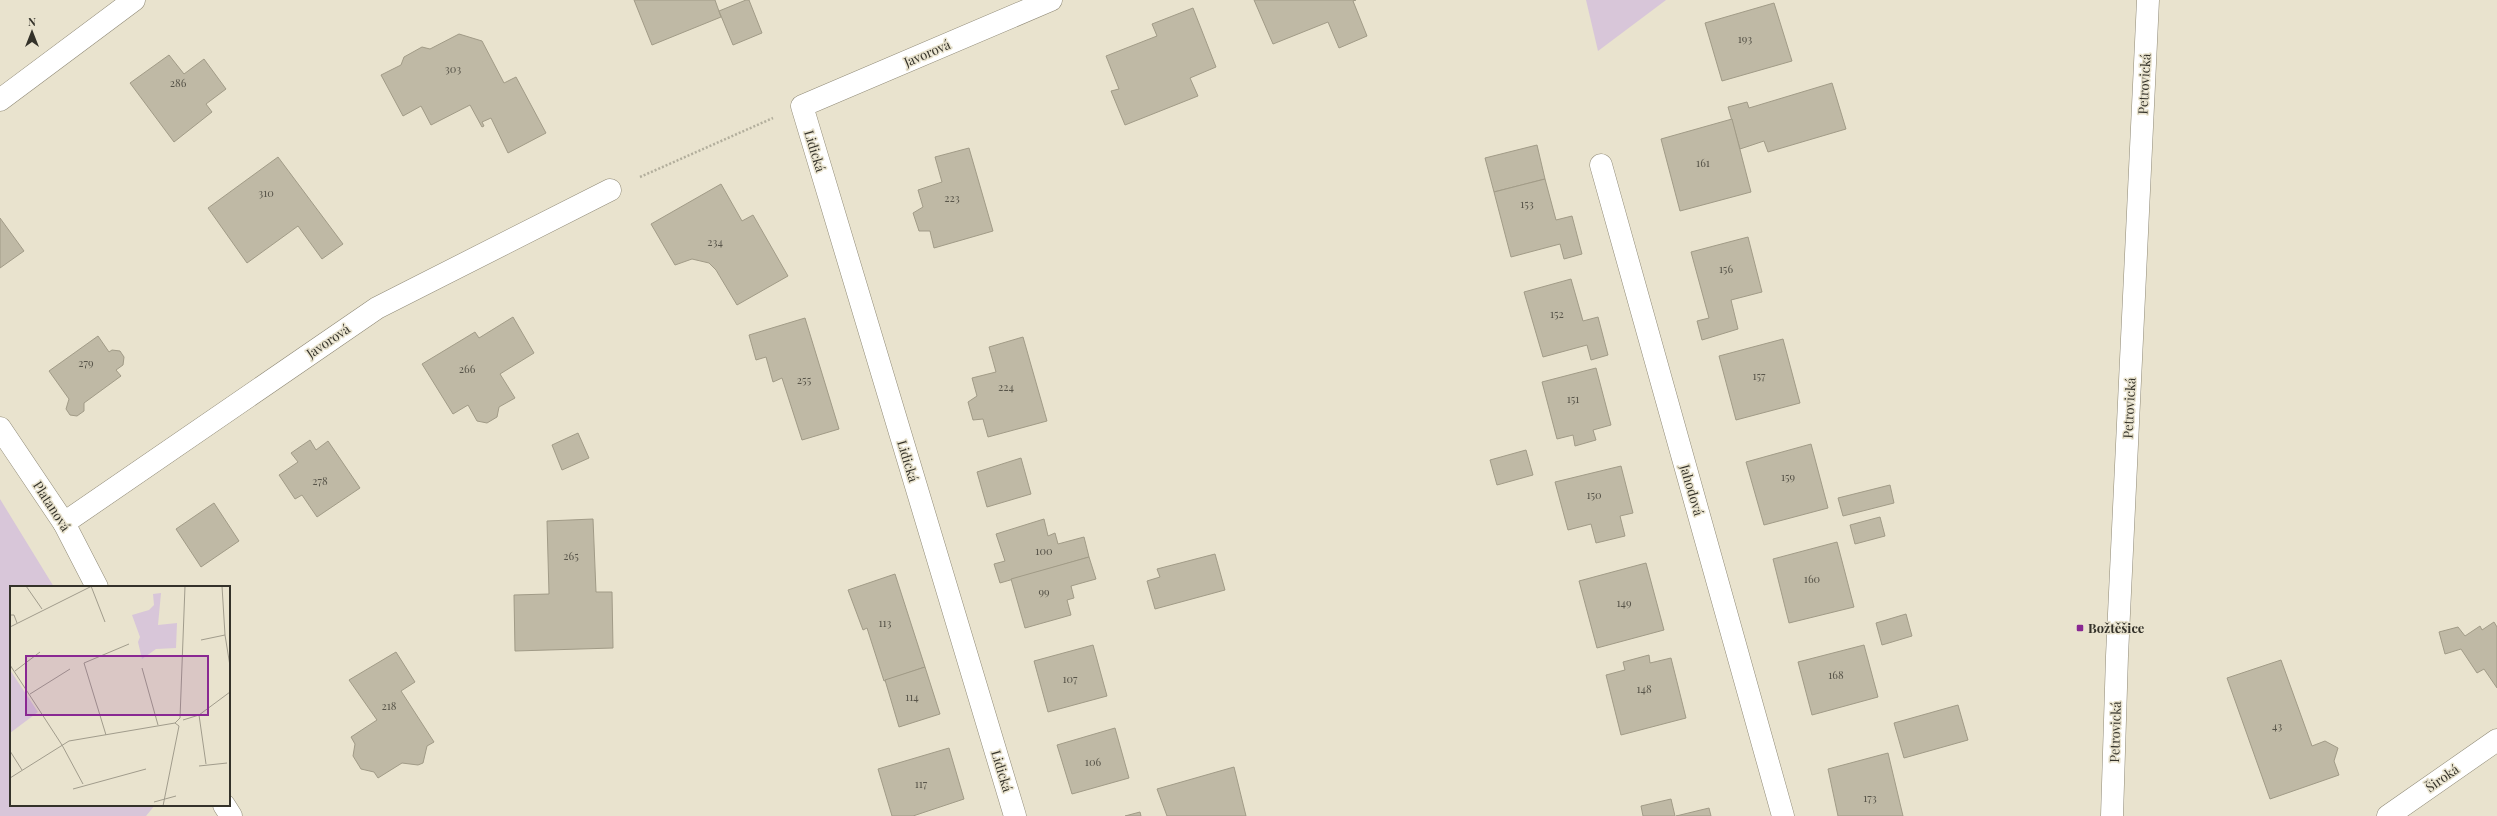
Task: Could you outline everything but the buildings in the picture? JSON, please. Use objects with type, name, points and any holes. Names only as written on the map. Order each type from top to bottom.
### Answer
[{"type":"street","points":[[0,100],[134,0]]},
{"type":"street","name":"Javorová","points":[[802,106],[1052,0]]},
{"type":"street","name":"Petrovická","points":[[2112,816],[2117,656],[2148,0]]},
{"type":"street","name":"Lidická","points":[[802,106],[1015,816]]},
{"type":"street","name":"Jahodová","points":[[1601,165],[1783,816]]},
{"type":"street","name":"Javorová","points":[[64,523],[377,308],[610,190]]},
{"type":"street","name":"Platanová","points":[[0,428],[64,523],[96,586]]},
{"type":"street","name":"Široká","points":[[2388,816],[2497,740]]},
{"type":"street","points":[[225,806],[231,816]]},
{"type":"path","points":[[610,190],[802,106]]},
{"type":"shaded area","points":[[1586,0],[1666,0],[1598,51]]},
{"type":"shaded area","points":[[0,499],[53,586],[10,586],[10,806],[154,806],[146,816],[0,816]]},
{"type":"place","name":"Božtěšice","points":[[2080,628]]}]
